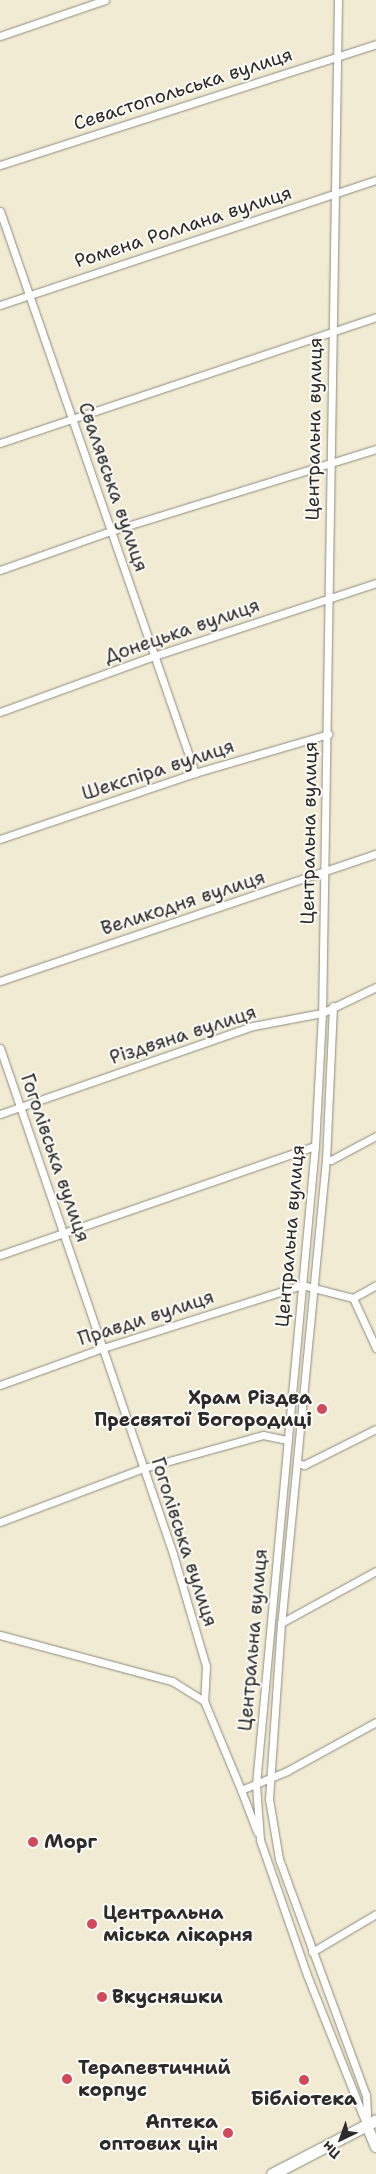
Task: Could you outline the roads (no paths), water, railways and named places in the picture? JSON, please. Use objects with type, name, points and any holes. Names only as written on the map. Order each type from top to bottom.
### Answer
[{"type":"main road","points":[[272,2174],[372,2123],[376,2147]]},
{"type":"street","points":[[0,36],[105,0]]},
{"type":"street","name":"Центральна вулиця","points":[[338,0],[329,463],[330,599],[328,734],[322,1013],[316,1146],[256,1785],[260,1840],[308,1975],[372,2123]]},
{"type":"street","name":"Севастопольська вулиця","points":[[0,165],[376,44]]},
{"type":"street","name":"Ромена Роллана вулиця","points":[[0,305],[376,180]]},
{"type":"street","name":"Свалявська вулиця","points":[[0,211],[195,774]]},
{"type":"street","points":[[0,443],[247,358],[376,317]]},
{"type":"street","points":[[0,570],[111,531],[376,450]]},
{"type":"street","name":"Донецька вулиця","points":[[0,712],[154,656],[376,583]]},
{"type":"street","name":"Шекспіра вулиця","points":[[0,840],[195,774],[328,734]]},
{"type":"street","name":"Великодня вулиця","points":[[0,981],[325,873],[376,854]]},
{"type":"street","name":"Різдвяна вулиця","points":[[0,1114],[253,1026],[322,1013],[333,1006],[376,987]]},
{"type":"street","name":"Центральна вулиця","points":[[333,1006],[326,1159],[315,1290],[281,1623],[269,1799],[279,1859],[366,2095],[372,2123]]},
{"type":"street","name":"Гоголівська вулиця","points":[[0,1048],[144,1468],[206,1666],[204,1701],[260,1840]]},
{"type":"street","points":[[326,1159],[331,1160],[376,1136]]},
{"type":"street","points":[[0,1255],[316,1146]]},
{"type":"street","points":[[302,1285],[315,1290],[353,1298],[376,1285]]},
{"type":"street","name":"Правди вулиця","points":[[0,1385],[103,1348],[302,1285]]},
{"type":"street","points":[[353,1298],[376,1348]]},
{"type":"street","points":[[298,1463],[304,1466],[376,1429]]},
{"type":"street","points":[[0,1522],[144,1468],[263,1435],[287,1440]]},
{"type":"street","points":[[281,1623],[376,1571]]},
{"type":"street","points":[[0,1635],[172,1681],[204,1701]]},
{"type":"street","points":[[241,1790],[287,1771],[376,1722]]},
{"type":"street","points":[[312,1952],[376,1914]]},
{"type":"place","name":"Храм Різдва Пресвятої Богородиці","points":[[322,1409]]},
{"type":"place","name":"Морг","points":[[33,1842]]},
{"type":"place","name":"Центральна міська лікарня","points":[[92,1924]]},
{"type":"place","name":"Вкусняшки","points":[[102,1997]]},
{"type":"place","name":"Терапевтичний корпус","points":[[67,2079]]},
{"type":"place","name":"Бібліотека","points":[[304,2080]]},
{"type":"place","name":"Аптека оптових цін","points":[[228,2133]]}]
